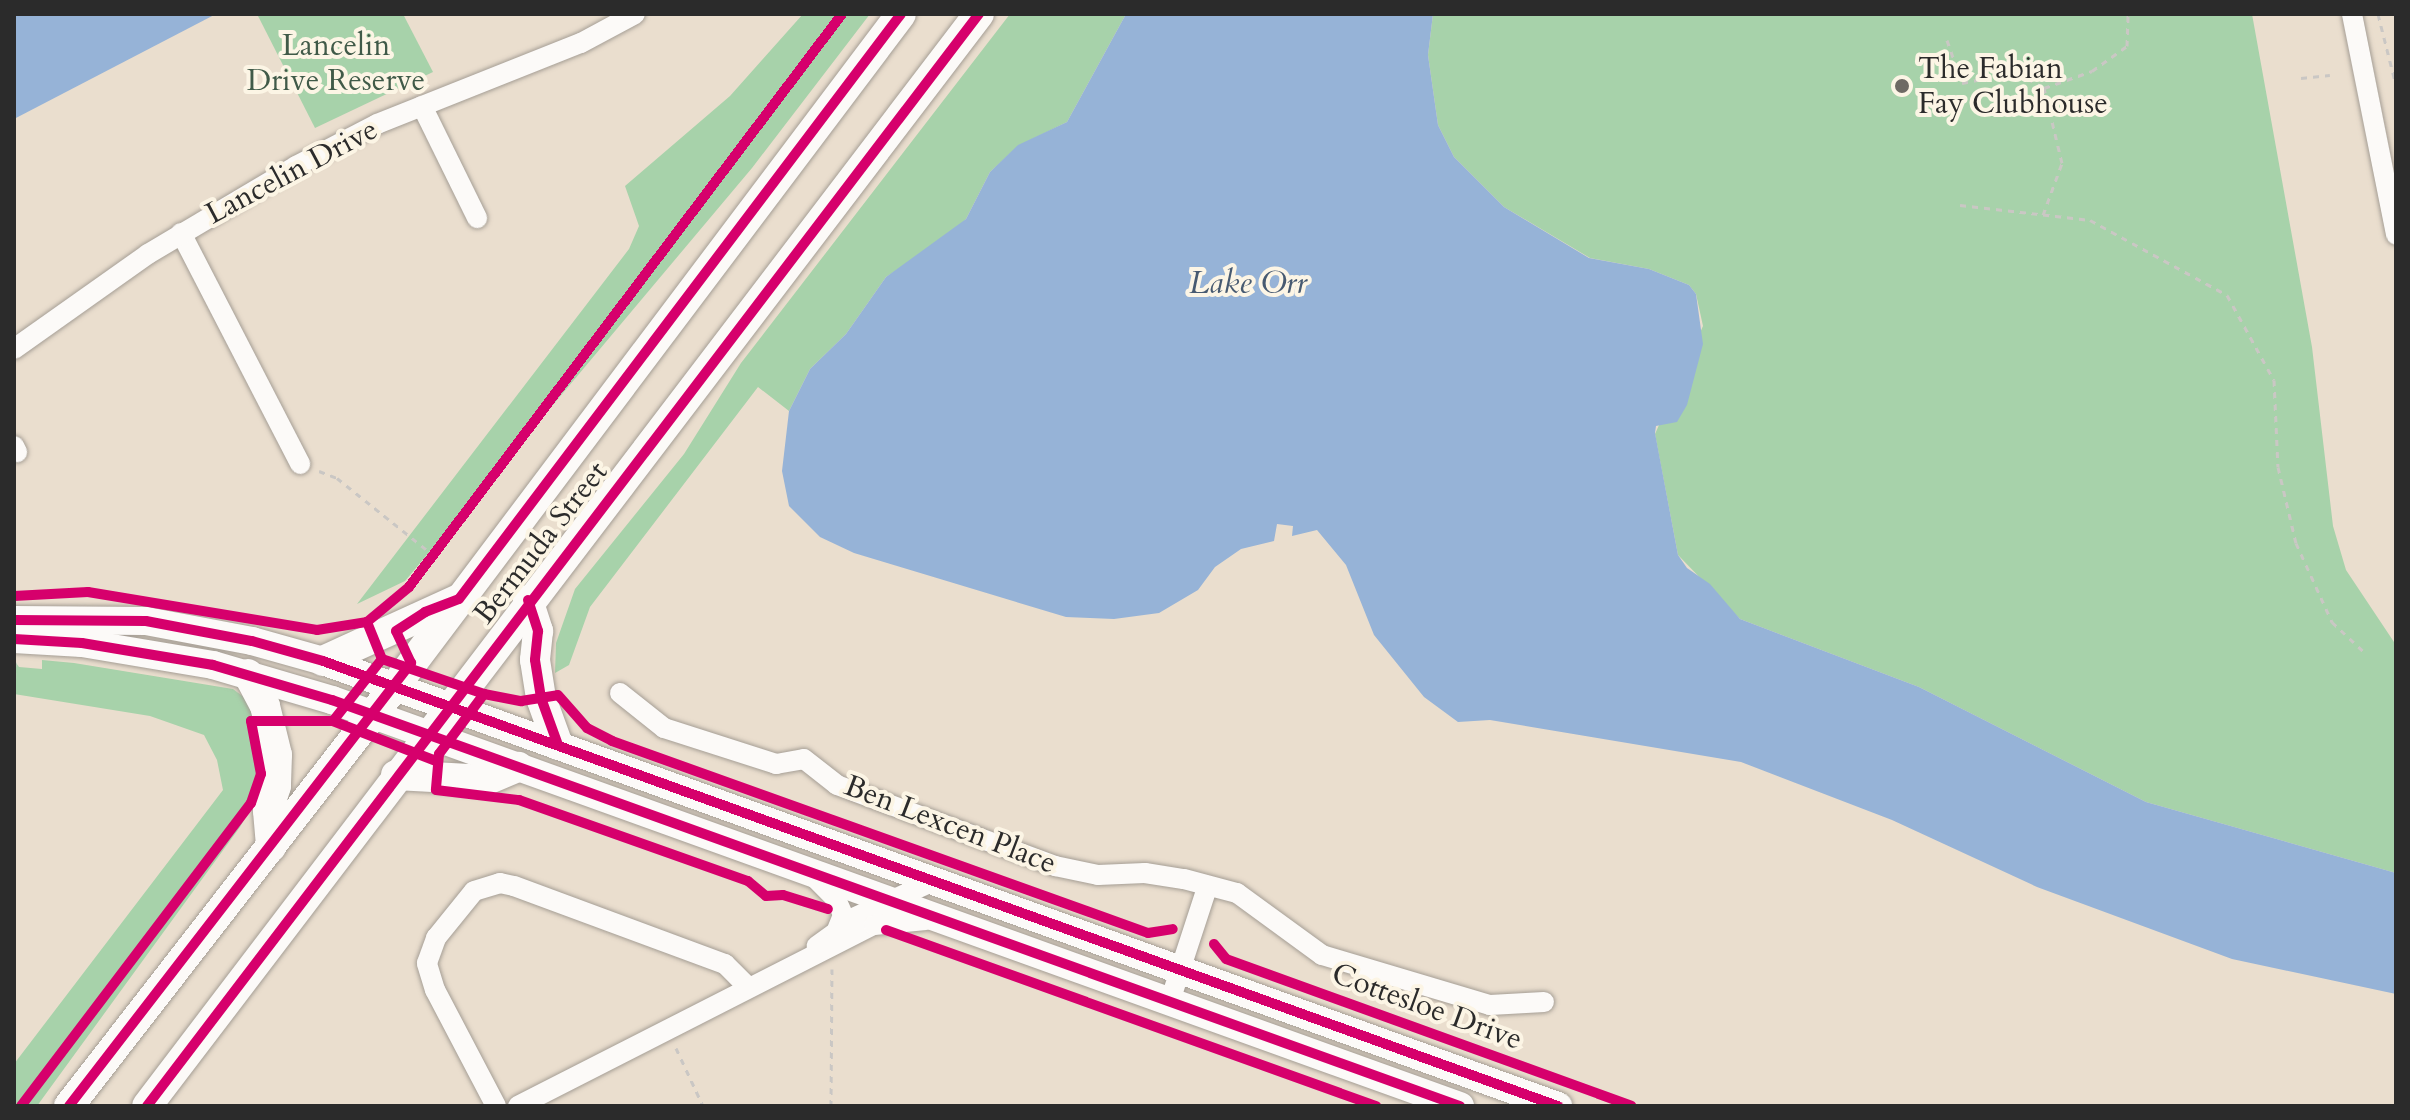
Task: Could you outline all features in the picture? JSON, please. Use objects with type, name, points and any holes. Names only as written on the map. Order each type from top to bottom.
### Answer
[{"type":"main road","name":"Bermuda Street","points":[[69,1106],[395,686],[901,14]]},
{"type":"main road","name":"Bermuda Street","points":[[147,1106],[528,600],[979,14]]},
{"type":"main road","points":[[323,661],[459,599]]},
{"type":"main road","points":[[528,600],[538,631],[540,690],[558,745]]},
{"type":"main road","name":"Cottesloe Drive","points":[[14,620],[146,621],[242,638],[323,661],[1558,1106]]},
{"type":"main road","points":[[14,639],[82,643],[248,674],[373,714],[1460,1106]]},
{"type":"main road","points":[[248,674],[265,706],[277,755],[276,786],[268,811],[271,847]]},
{"type":"main road","points":[[396,775],[487,780],[518,767]]},
{"type":"street","name":"Lancelin Drive","points":[[14,349],[181,233],[338,143],[581,43],[635,14]]},
{"type":"street","points":[[2352,14],[2396,235]]},
{"type":"street","points":[[422,106],[477,218]]},
{"type":"street","points":[[181,233],[300,464]]},
{"type":"street","name":"Ben Lexcen Place","points":[[620,693],[664,728],[776,764],[804,759],[837,785],[1055,866],[1098,875],[1165,874],[1207,888],[1237,893],[1322,955],[1490,1005],[1544,1002]]},
{"type":"street","points":[[808,872],[840,905],[843,915],[836,932]]},
{"type":"street","points":[[781,970],[836,932],[889,901],[934,881]]},
{"type":"street","points":[[496,1106],[435,990],[427,963],[436,938],[474,891],[500,883],[514,886],[725,964],[748,987]]},
{"type":"street","points":[[1170,1001],[1207,888]]},
{"type":"street","points":[[518,1106],[781,970],[884,921],[945,921]]},
{"type":"path","points":[[2044,88],[2092,71],[2127,46],[2128,14]]},
{"type":"path","points":[[2378,14],[2396,85]]},
{"type":"path","points":[[1947,40],[1962,83],[2017,72],[2044,88],[2062,163],[2043,215]]},
{"type":"path","points":[[2390,63],[2396,61]]},
{"type":"path","points":[[2301,78],[2330,75]]},
{"type":"path","points":[[1960,205],[2090,220],[2227,295],[2274,380],[2278,467],[2296,543],[2332,622],[2363,651]]},
{"type":"path","points":[[300,464],[337,478],[433,555]]},
{"type":"path","points":[[425,566],[442,543]]},
{"type":"path","points":[[14,702],[15,662]]},
{"type":"path","points":[[825,951],[834,984],[831,1106]]},
{"type":"path","points":[[666,1029],[703,1106]]},
{"type":"green space","name":"Lancelin Drive Reserve","points":[[257,14],[403,14],[433,72],[315,128]]},
{"type":"green space","points":[[803,14],[870,14],[752,168],[405,581],[357,604],[629,249],[639,226],[625,186],[730,96]]},
{"type":"green space","points":[[1010,14],[1126,14],[1067,122],[1018,146],[990,172],[966,219],[947,237],[886,277],[846,334],[810,369],[789,411],[758,387],[590,607],[569,665],[555,673],[556,643],[575,589],[684,454],[741,363]]},
{"type":"green space","points":[[1433,14],[2252,14],[2312,347],[2333,526],[2346,570],[2396,645],[2396,873],[2146,802],[1919,687],[1740,619],[1678,555],[1655,434],[1703,326],[1696,294],[1689,285],[1649,269],[1590,258],[1504,207],[1454,157],[1438,125],[1428,55]]},
{"type":"green space","points":[[14,660],[19,667],[42,669],[42,660],[74,663],[233,689],[249,701],[266,759],[259,794],[240,827],[37,1106],[14,1106],[14,1064],[223,790],[217,760],[204,735],[150,716],[14,694]]},
{"type":"water","points":[[14,14],[216,14],[14,119]]},
{"type":"water","name":"Lake Orr","points":[[1126,14],[1433,14],[1428,55],[1438,125],[1454,157],[1504,207],[1589,258],[1649,269],[1689,285],[1696,294],[1703,344],[1687,405],[1677,422],[1656,426],[1655,433],[1678,555],[1687,568],[1710,584],[1740,619],[1919,687],[2146,802],[2396,873],[2396,994],[2232,959],[2037,887],[1892,820],[1741,762],[1490,720],[1458,722],[1424,697],[1374,635],[1346,565],[1317,530],[1292,536],[1293,526],[1277,524],[1274,541],[1241,549],[1215,567],[1198,590],[1159,613],[1114,619],[1066,617],[854,553],[820,537],[789,506],[782,471],[789,411],[810,369],[846,334],[886,277],[966,219],[990,172],[1018,145],[1067,122]]},
{"type":"cycle path","points":[[367,622],[409,587],[842,14]]},
{"type":"cycle path","points":[[69,1106],[411,663],[396,631],[425,612],[459,599],[901,14]]},
{"type":"cycle path","points":[[147,1106],[979,14]]},
{"type":"cycle path","points":[[14,596],[88,592],[317,630],[367,622],[382,659]]},
{"type":"cycle path","points":[[528,600],[538,631],[535,660],[541,698],[558,745]]},
{"type":"cycle path","points":[[14,620],[146,621],[252,641],[323,661],[1558,1106]]},
{"type":"cycle path","points":[[14,639],[82,643],[213,665],[332,700],[1460,1106]]},
{"type":"cycle path","points":[[436,761],[333,721],[382,659],[484,694],[439,754],[436,790],[519,800],[748,881],[766,896],[783,895],[828,909]]},
{"type":"cycle path","points":[[484,694],[521,701],[558,695],[587,728],[612,741],[1148,933],[1173,929]]},
{"type":"cycle path","points":[[21,1106],[251,803],[261,774],[251,721],[333,721]]},
{"type":"cycle path","points":[[886,930],[1376,1106]]},
{"type":"cycle path","points":[[1214,944],[1226,959],[1631,1106]]},
{"type":"place","name":"The Fabian Fay Clubhouse","points":[[1902,86]]}]
